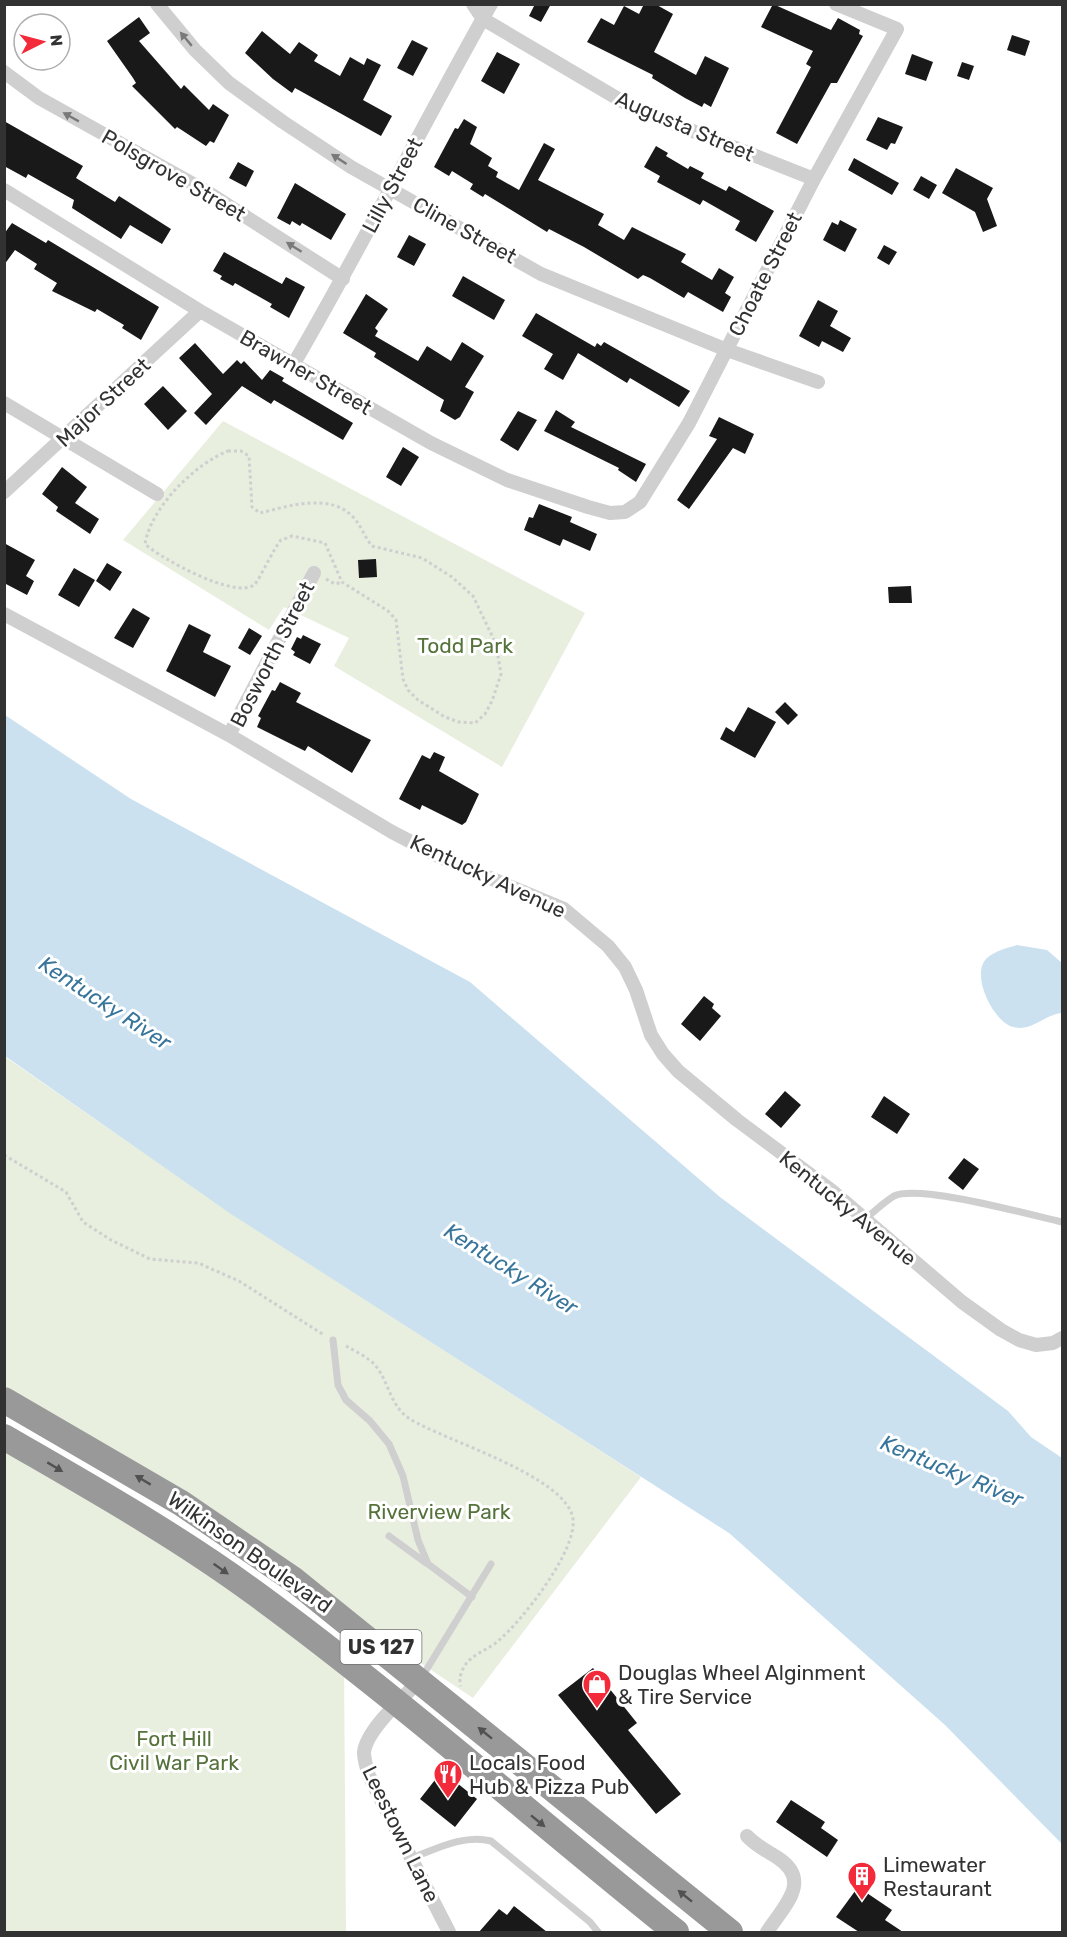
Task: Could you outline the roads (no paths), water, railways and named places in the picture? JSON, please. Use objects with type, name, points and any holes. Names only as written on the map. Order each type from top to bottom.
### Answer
[{"type":"highway","name":"Wilkinson Boulevard","points":[[4,1400],[219,1527],[321,1600],[730,1932]]},
{"type":"highway","name":"Wilkinson Boulevard","points":[[4,1437],[215,1565],[301,1628],[676,1932]]},
{"type":"street","name":"Cline Street","points":[[157,4],[195,50],[229,83],[283,122],[389,188],[541,274],[727,350],[818,382]]},
{"type":"street","name":"Augusta Street","points":[[473,4],[483,19],[632,107],[814,179]]},
{"type":"street","name":"Lilly Street","points":[[293,365],[343,279],[389,188],[491,4]]},
{"type":"street","name":"Choate Street","points":[[625,512],[640,502],[689,423],[814,179],[897,29],[836,4]]},
{"type":"street","name":"Polsgrove Street","points":[[4,72],[39,98],[204,190],[343,279]]},
{"type":"street","name":"Brawner Street","points":[[4,190],[200,311],[431,443],[507,480],[610,513],[625,512]]},
{"type":"street","name":"Major Street","points":[[4,492],[200,311]]},
{"type":"street","points":[[4,403],[157,494]]},
{"type":"street","name":"Bosworth Street","points":[[229,735],[314,573]]},
{"type":"street","name":"Kentucky Avenue","points":[[4,614],[229,735],[345,806],[440,857],[564,909],[608,946],[625,967],[636,990],[651,1035],[663,1054],[678,1071],[864,1219],[962,1302],[1001,1330],[1019,1340],[1036,1345],[1053,1343],[1062,1338]]},
{"type":"street","name":"Leestown Lane","points":[[420,1680],[372,1733],[365,1748],[365,1760],[369,1776],[449,1932]]},
{"type":"street","points":[[747,1836],[785,1863],[794,1873],[796,1880],[792,1893],[767,1932]]},
{"type":"lane","points":[[864,1219],[895,1196],[912,1193],[1062,1222]]},
{"type":"lane","points":[[333,1340],[338,1385],[346,1400],[370,1421],[389,1444],[403,1476],[418,1540],[428,1564]]},
{"type":"lane","points":[[390,1536],[472,1597]]},
{"type":"lane","points":[[420,1680],[491,1564]]},
{"type":"lane","points":[[412,1858],[457,1842],[490,1841],[598,1932]]},
{"type":"water","name":"Kentucky River","points":[[5,715],[131,799],[470,982],[720,1197],[1008,1411],[1031,1437],[1062,1458],[1062,1844],[945,1725],[729,1533],[231,1214],[5,1056]]},
{"type":"water","points":[[1017,945],[1047,950],[1062,963],[1062,1013],[1031,1026],[1018,1028],[1010,1026],[996,1014],[985,995],[981,974],[982,965],[987,958]]},
{"type":"place","name":"Douglas Wheel Alginment & Tire Service","points":[[597,1710]]},
{"type":"place","name":"Locals Food Hub & Pizza Pub","points":[[448,1800]]},
{"type":"place","name":"Limewater Restaurant","points":[[862,1902]]},
{"type":"park label","name":"Todd Park","points":[[465,645]]},
{"type":"park label","name":"Riverview Park","points":[[439,1511]]},
{"type":"park label","name":"Fort Hill Civil War Park","points":[[174,1750]]}]
